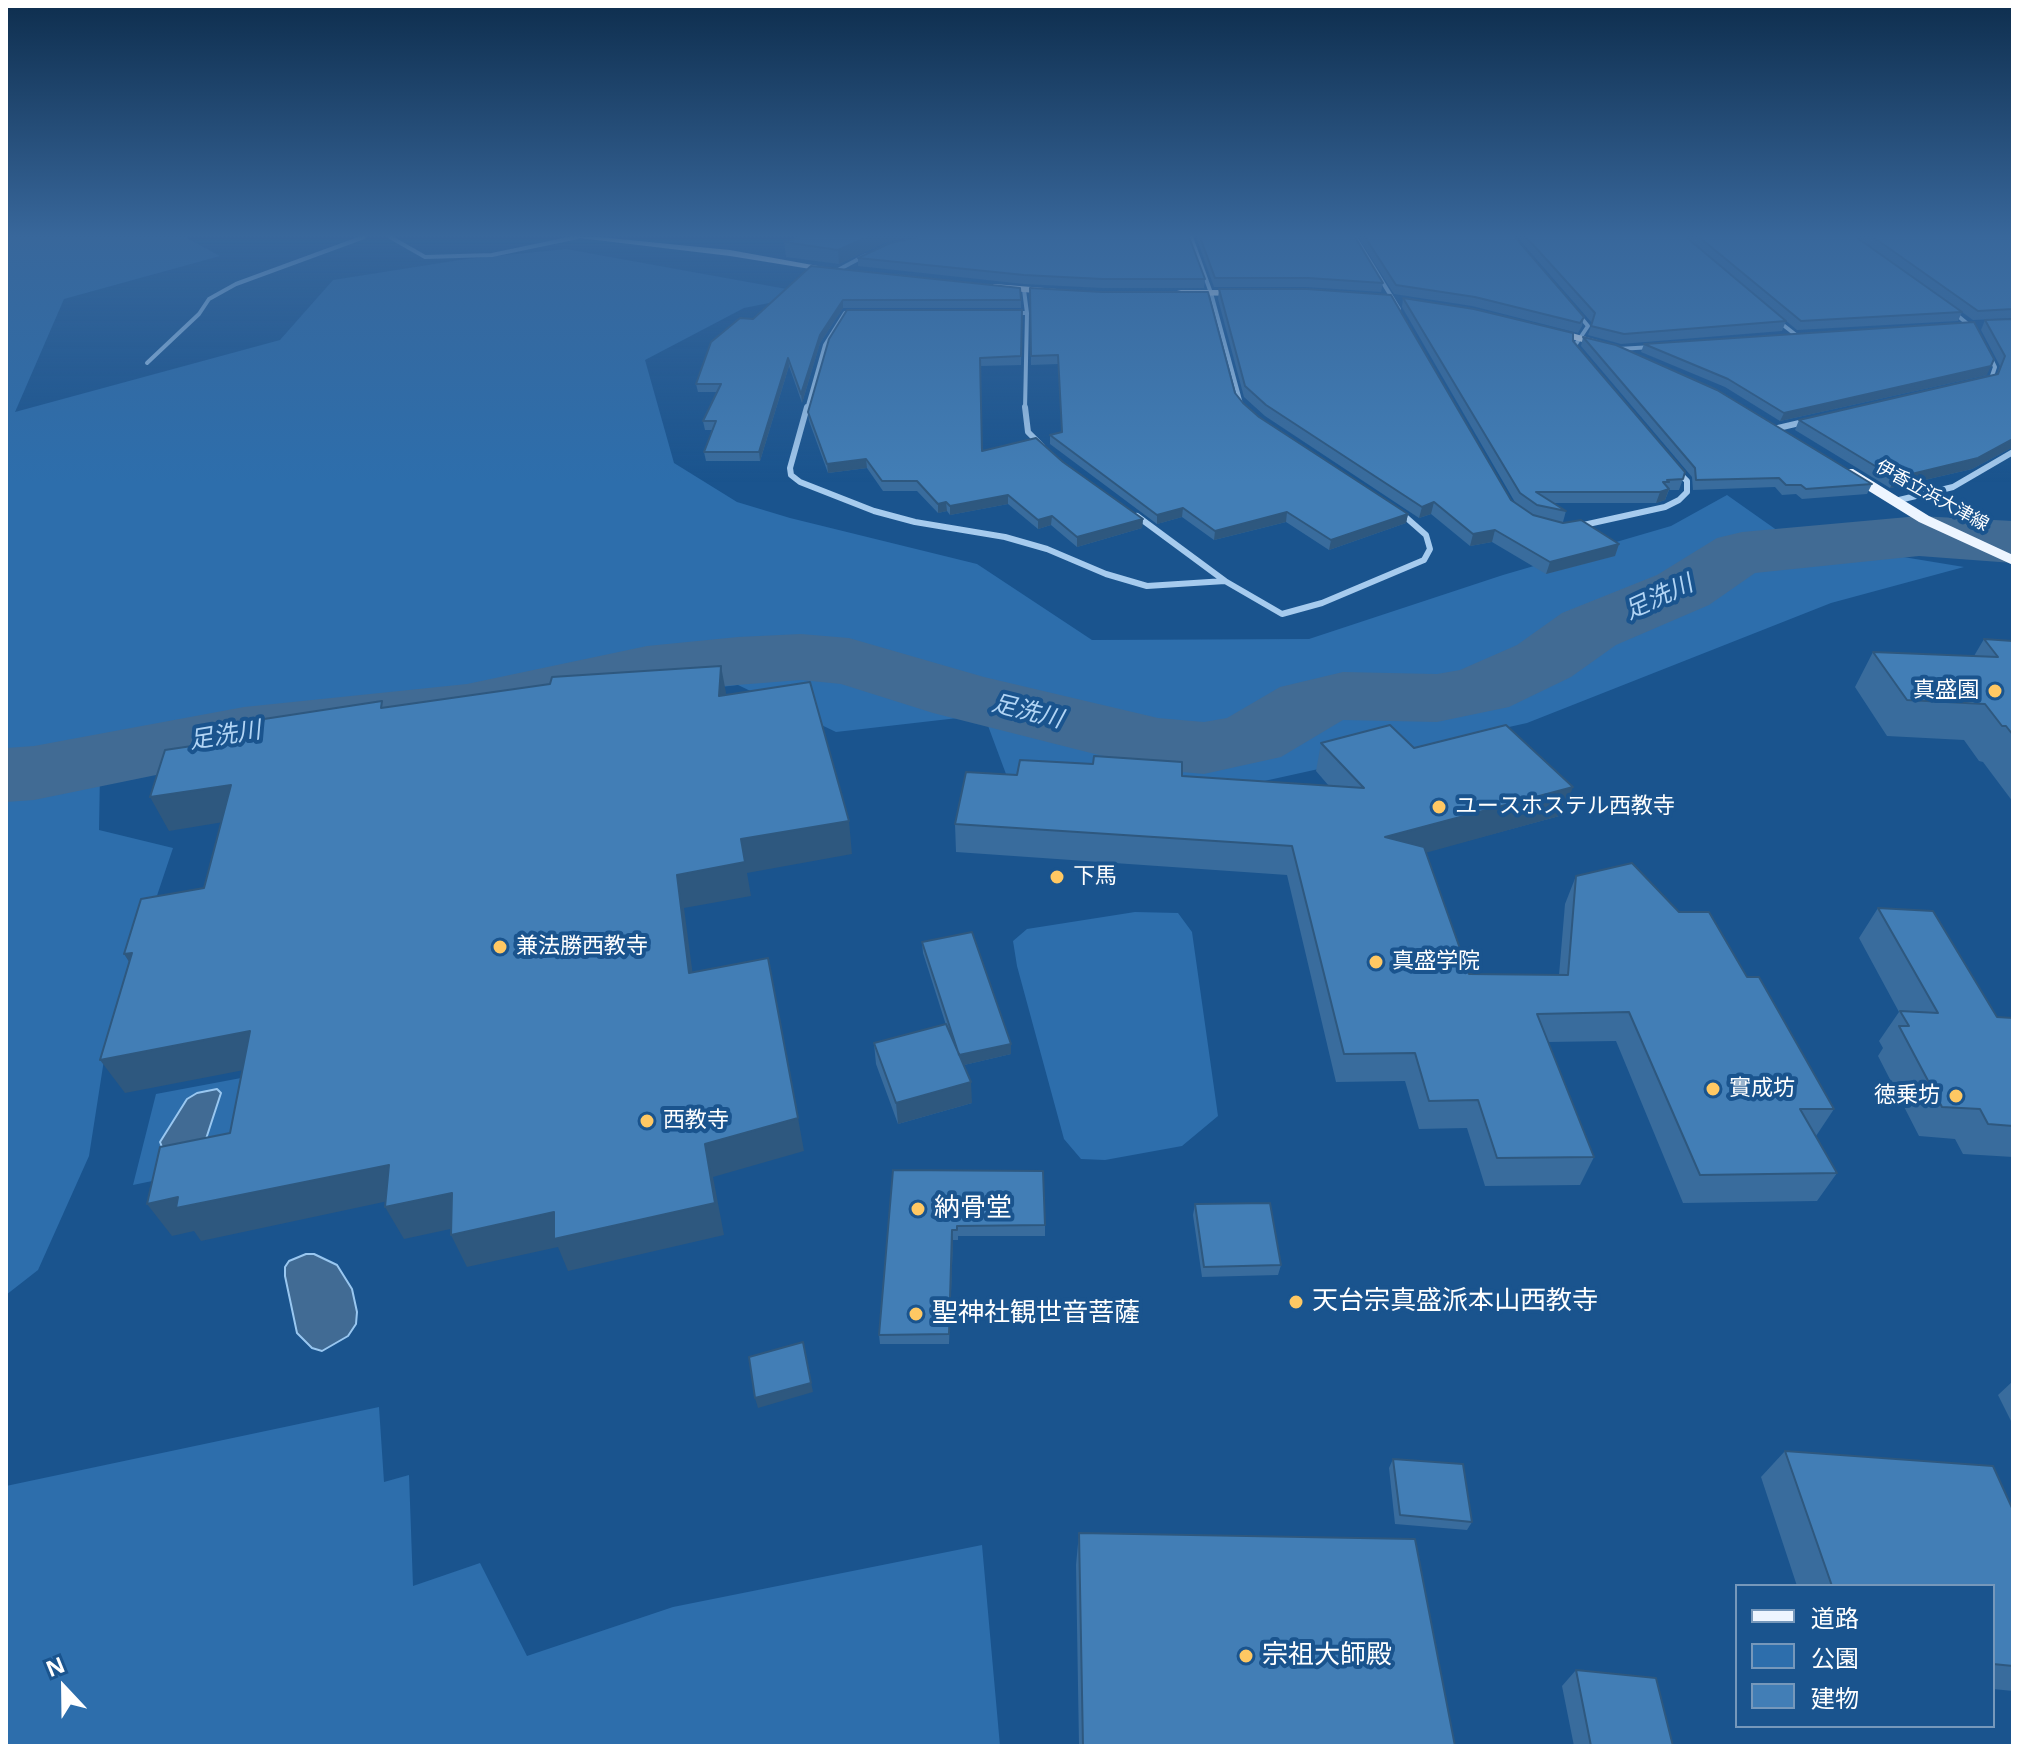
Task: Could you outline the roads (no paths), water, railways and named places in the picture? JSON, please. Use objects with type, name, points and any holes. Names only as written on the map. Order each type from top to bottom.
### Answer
[{"type":"main road","points":[[1533,326],[1618,349],[1647,362]]},
{"type":"main road","points":[[1766,421],[1790,436]]},
{"type":"main road","name":"伊香立浜大津線","points":[[1841,467],[1934,525],[2013,561]]},
{"type":"street","points":[[147,363],[194,319]]},
{"type":"street","points":[[841,319],[825,345],[791,460],[791,475],[800,482],[874,511],[915,522],[1005,537],[1047,549],[1106,574],[1147,586],[1225,581]]},
{"type":"street","points":[[1027,319],[1025,417],[1028,432],[1049,452]]},
{"type":"street","points":[[1218,319],[1239,400],[1244,408]]},
{"type":"street","points":[[1582,319],[1588,326],[1574,347],[1584,360]]},
{"type":"street","points":[[1776,319],[1796,335]]},
{"type":"street","points":[[1963,319],[1978,335]]},
{"type":"street","points":[[1958,327],[1986,325]]},
{"type":"street","points":[[1782,336],[1811,335]]},
{"type":"street","points":[[1976,382],[1991,379],[1995,367],[1984,345]]},
{"type":"street","points":[[1618,349],[1654,346]]},
{"type":"street","points":[[1778,428],[1823,418]]},
{"type":"street","points":[[1895,501],[1953,487],[2013,452]]},
{"type":"street","points":[[1572,527],[1665,507],[1679,500],[1687,492],[1687,481],[1676,470]]},
{"type":"street","points":[[1125,508],[1225,581],[1282,614],[1322,603],[1424,560],[1430,549],[1426,535],[1398,511]]},
{"type":"waterway","name":"足洗川","points":[[6,775],[34,773],[244,732],[467,708],[647,669],[801,657],[849,661],[961,696],[1158,744],[1204,748],[1251,739],[1309,704],[1343,696],[1437,698],[1481,690],[1544,661],[1589,629],[1683,590],[1731,557],[1742,553],[1919,536],[2013,542]]},
{"type":"place","name":"真盛園","points":[[1995,691]]},
{"type":"place","name":"ユースホステル西教寺","points":[[1439,807]]},
{"type":"place","name":"下馬","points":[[1057,877]]},
{"type":"place","name":"兼法勝西教寺","points":[[500,947]]},
{"type":"place","name":"真盛学院","points":[[1376,962]]},
{"type":"place","name":"實成坊","points":[[1713,1089]]},
{"type":"place","name":"徳乗坊","points":[[1956,1096]]},
{"type":"place","name":"西教寺","points":[[647,1121]]},
{"type":"place","name":"納骨堂","points":[[918,1209]]},
{"type":"place","name":"天台宗真盛派本山西教寺","points":[[1296,1302]]},
{"type":"place","name":"聖神社観世音菩薩","points":[[916,1314]]},
{"type":"place","name":"宗祖大師殿","points":[[1246,1656]]}]
